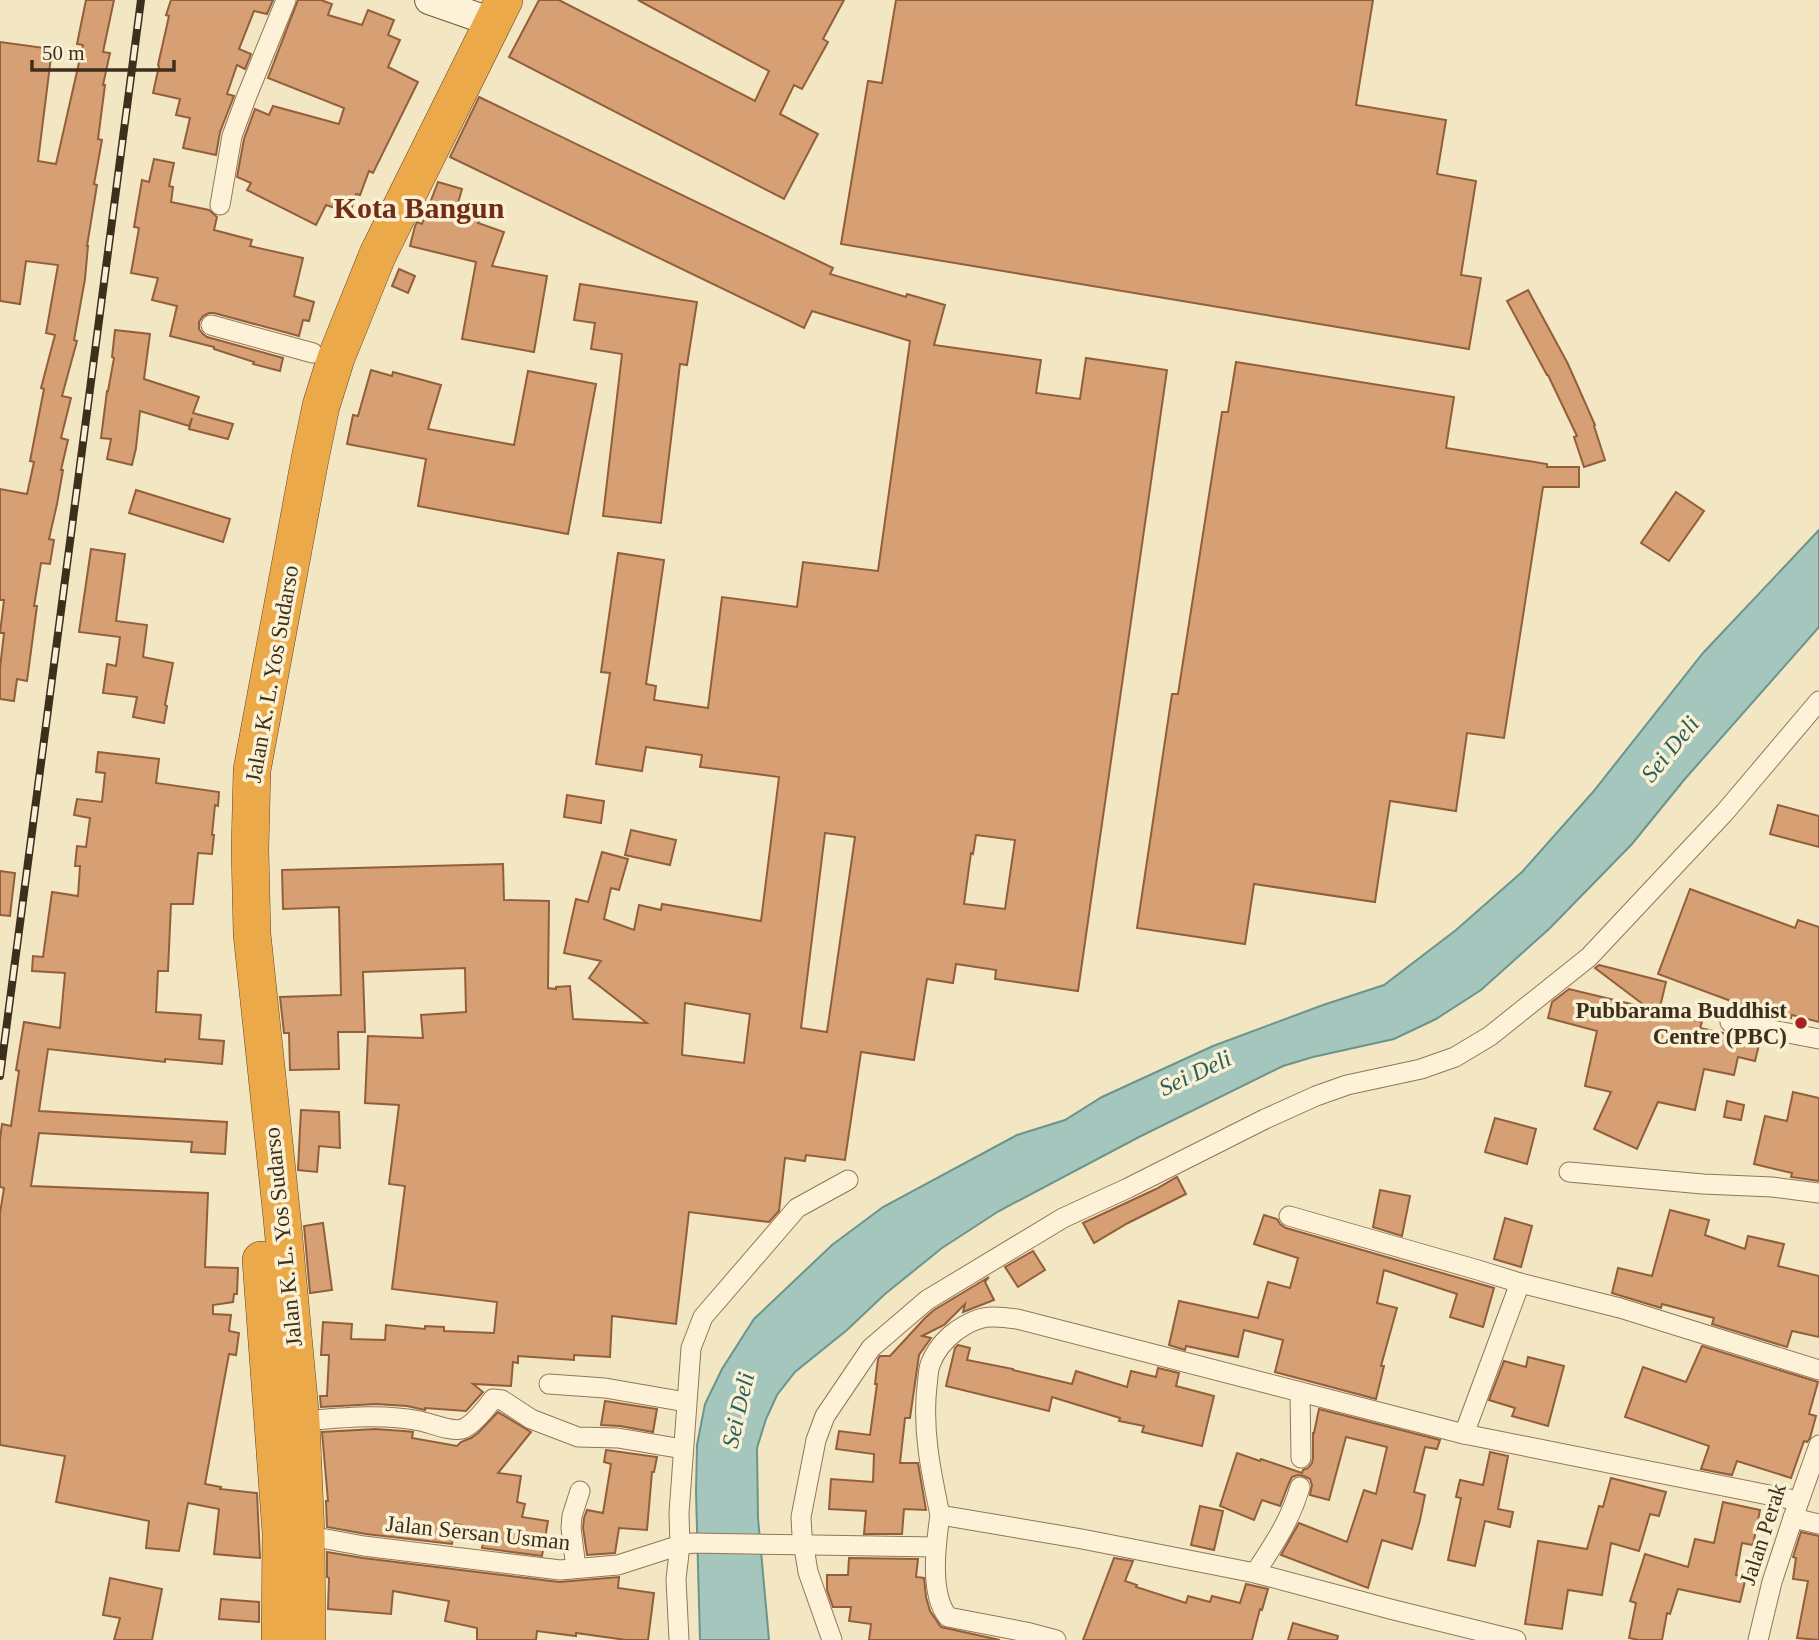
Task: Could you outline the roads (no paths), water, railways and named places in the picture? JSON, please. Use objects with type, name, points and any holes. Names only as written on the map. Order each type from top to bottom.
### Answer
[{"type":"highway","name":"Jalan K. L. Yos Sudarso","points":[[307,1640],[293,1534],[230,938],[230,766],[286,457],[313,353],[358,245],[486,9]]},
{"type":"highway","name":"Jalan K. L. Yos Sudarso","points":[[280,1640],[293,1534],[301,1422],[252,934],[252,770],[321,406],[336,358],[378,254],[486,9]]},
{"type":"street","points":[[220,205],[232,136],[286,0]]},
{"type":"street","points":[[429,0],[486,9]]},
{"type":"street","points":[[211,326],[313,353]]},
{"type":"street","points":[[832,1640],[808,1572],[801,1517],[816,1440],[825,1416],[871,1348],[927,1300],[1063,1218],[1316,1096],[1347,1085],[1421,1069],[1455,1057],[1490,1036],[1589,957],[1725,812],[1819,701]]},
{"type":"street","points":[[1730,1022],[1819,1039]]},
{"type":"street","points":[[1569,1172],[1819,1193]]},
{"type":"street","points":[[679,1640],[676,1579],[686,1544],[679,1513],[691,1348],[703,1317],[797,1208],[848,1180]]},
{"type":"street","points":[[1289,1216],[1520,1283],[1620,1308],[1819,1370]]},
{"type":"street","points":[[1464,1434],[1520,1283]]},
{"type":"street","points":[[1056,1640],[948,1617],[942,1609],[938,1595],[935,1547],[940,1515],[931,1475],[925,1426],[929,1367],[938,1348],[951,1335],[982,1317],[994,1315],[1017,1319],[1464,1434],[1796,1509],[1819,1524]]},
{"type":"street","points":[[549,1384],[605,1388],[686,1402]]},
{"type":"street","points":[[1300,1393],[1301,1458]]},
{"type":"street","points":[[301,1422],[353,1417],[397,1418],[462,1429],[493,1399],[502,1400],[530,1419],[578,1437],[618,1438],[683,1449]]},
{"type":"street","name":"Jalan Perak","points":[[1758,1640],[1772,1582],[1819,1444]]},
{"type":"street","points":[[1255,1573],[1293,1511],[1300,1487]]},
{"type":"street","points":[[576,1568],[571,1528],[580,1491]]},
{"type":"street","points":[[940,1515],[1082,1539],[1255,1573],[1516,1640]]},
{"type":"street","name":"Jalan Sersan Usman","points":[[293,1534],[364,1546],[560,1570],[618,1565],[686,1544],[935,1547]]},
{"type":"water","name":"Sei Deli","points":[[1819,530],[1819,627],[1684,780],[1632,844],[1549,929],[1481,990],[1436,1019],[1394,1039],[1283,1066],[1139,1137],[999,1211],[942,1248],[795,1372],[777,1395],[757,1448],[758,1518],[769,1640],[700,1640],[697,1445],[705,1404],[722,1369],[754,1319],[832,1245],[883,1207],[1017,1135],[1065,1120],[1102,1097],[1213,1046],[1384,985],[1456,930],[1522,872],[1593,792],[1703,653]]},
{"type":"railway","points":[[0,1076],[141,0]]},
{"type":"place","name":"Pubbarama Buddhist Centre (PBC)","points":[[1801,1023]]},
{"type":"district","name":"Kota Bangun","points":[[419,207]]}]
